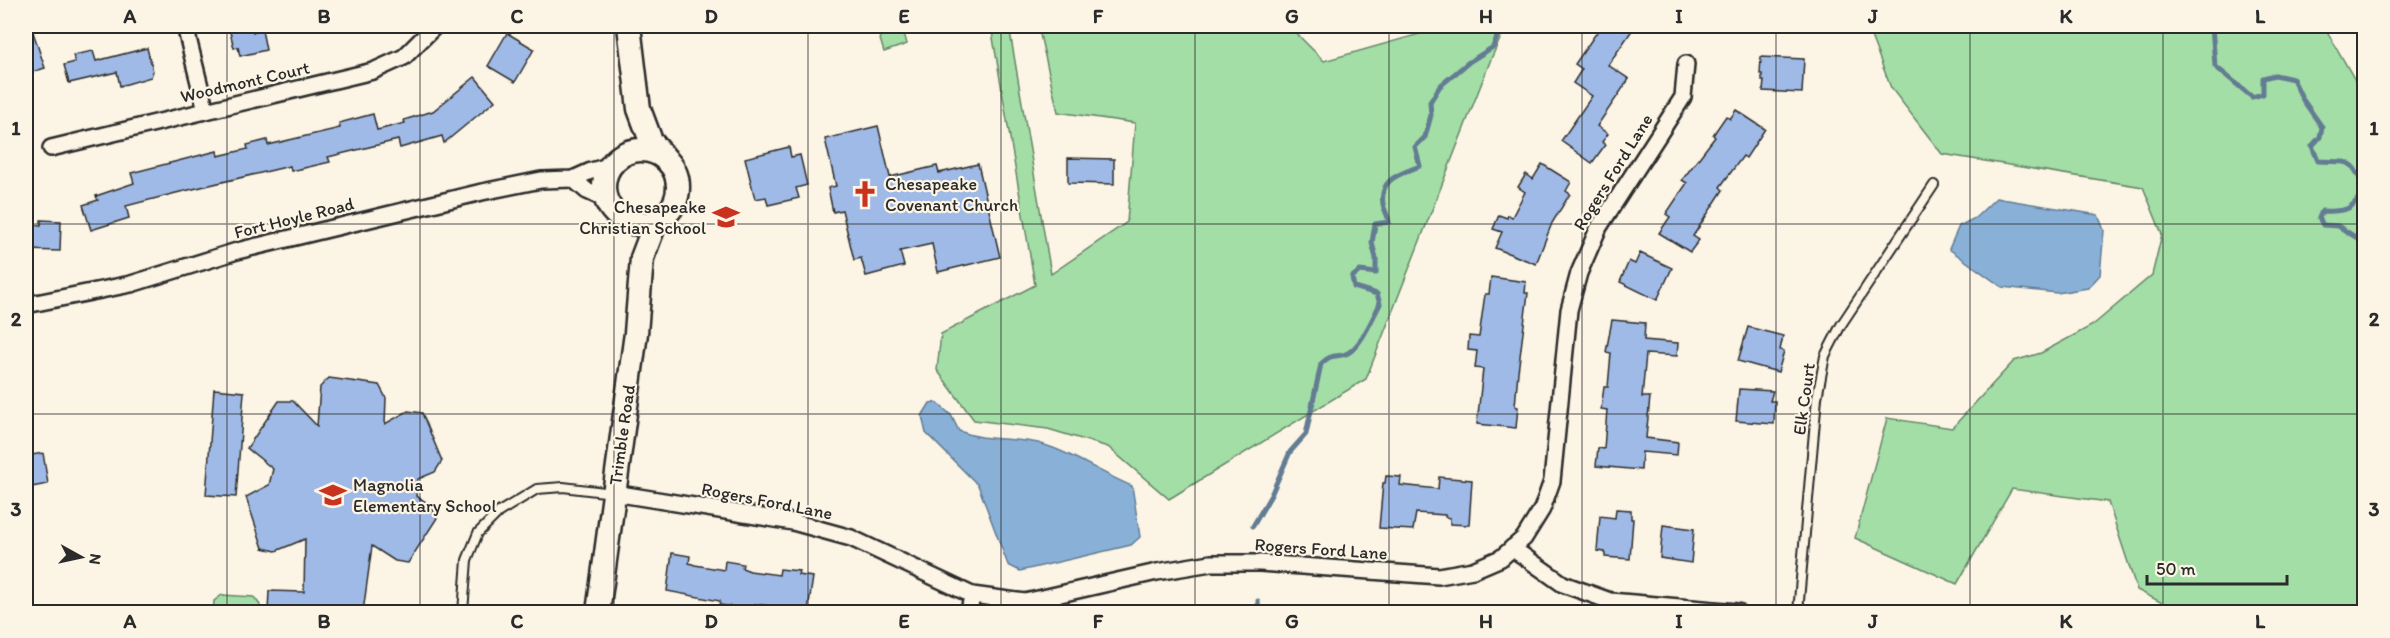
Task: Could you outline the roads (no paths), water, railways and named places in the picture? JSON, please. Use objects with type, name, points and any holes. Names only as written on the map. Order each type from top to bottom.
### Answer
[{"type":"street","points":[[185,26],[206,111]]},
{"type":"street","name":"Woodmont Court","points":[[51,148],[374,71],[404,57],[435,26]]},
{"type":"street","points":[[629,26],[639,108],[651,141],[674,169],[678,181],[678,193],[670,210],[656,221],[644,224],[632,223],[621,218],[612,210],[605,188],[607,176],[639,108]]},
{"type":"street","name":"Rogers Ford Lane","points":[[614,493],[793,522],[851,538],[972,595],[1025,602],[1157,572],[1211,563],[1260,563],[1439,576],[1473,570],[1501,558],[1524,538],[1542,509],[1552,481],[1569,310],[1579,273],[1599,227],[1683,97],[1686,64]]},
{"type":"street","points":[[616,161],[631,152],[643,150],[666,159]]},
{"type":"street","name":"Fort Hoyle Road","points":[[26,305],[131,284],[237,251],[482,192],[541,180],[573,179],[616,161]]},
{"type":"street","points":[[573,179],[587,191],[607,200]]},
{"type":"street","points":[[621,218],[635,251],[642,258]]},
{"type":"street","name":"Trimble Road","points":[[598,612],[636,333],[642,258],[656,221]]},
{"type":"street","points":[[1512,548],[1563,584],[1610,601],[1738,612]]},
{"type":"street","points":[[969,612],[972,595]]},
{"type":"lane","name":"Elk Court","points":[[1798,612],[1817,398],[1826,356],[1840,325],[1934,185]]},
{"type":"lane","points":[[463,612],[467,560],[478,533],[499,512],[537,489],[562,487],[614,493]]},
{"type":"water","points":[[1996,198],[2098,215],[2104,230],[2100,275],[2088,288],[2057,293],[2002,287],[1949,249],[1959,226],[1975,218]]},
{"type":"water","points":[[936,402],[951,415],[959,431],[979,437],[1038,443],[1132,486],[1140,537],[1131,545],[1020,571],[1008,565],[978,485],[926,433],[922,416],[930,403]]},
{"type":"waterway","points":[[1253,526],[1271,495],[1290,452],[1306,434],[1321,364],[1332,356],[1348,353],[1358,344],[1380,304],[1377,294],[1354,287],[1352,277],[1360,271],[1376,273],[1376,258],[1372,243],[1375,224],[1389,222],[1383,204],[1384,188],[1393,178],[1420,166],[1415,147],[1425,137],[1431,115],[1430,102],[1440,86],[1469,62],[1493,47],[1500,29],[1497,26]]},
{"type":"waterway","points":[[2212,26],[2215,66],[2252,97],[2263,94],[2263,78],[2275,75],[2293,79],[2303,100],[2322,127],[2320,137],[2312,146],[2318,161],[2348,163],[2356,171],[2364,189],[2356,201],[2343,210],[2322,211],[2319,218],[2323,225],[2338,226],[2360,240],[2364,260]]},
{"type":"waterway","points":[[1258,601],[1259,612]]},
{"type":"place","name":"Chesapeake Covenant Church","points":[[865,194]]},
{"type":"place","name":"Chesapeake Christian School","points":[[726,217]]},
{"type":"place","name":"Magnolia Elementary School","points":[[333,495]]}]
